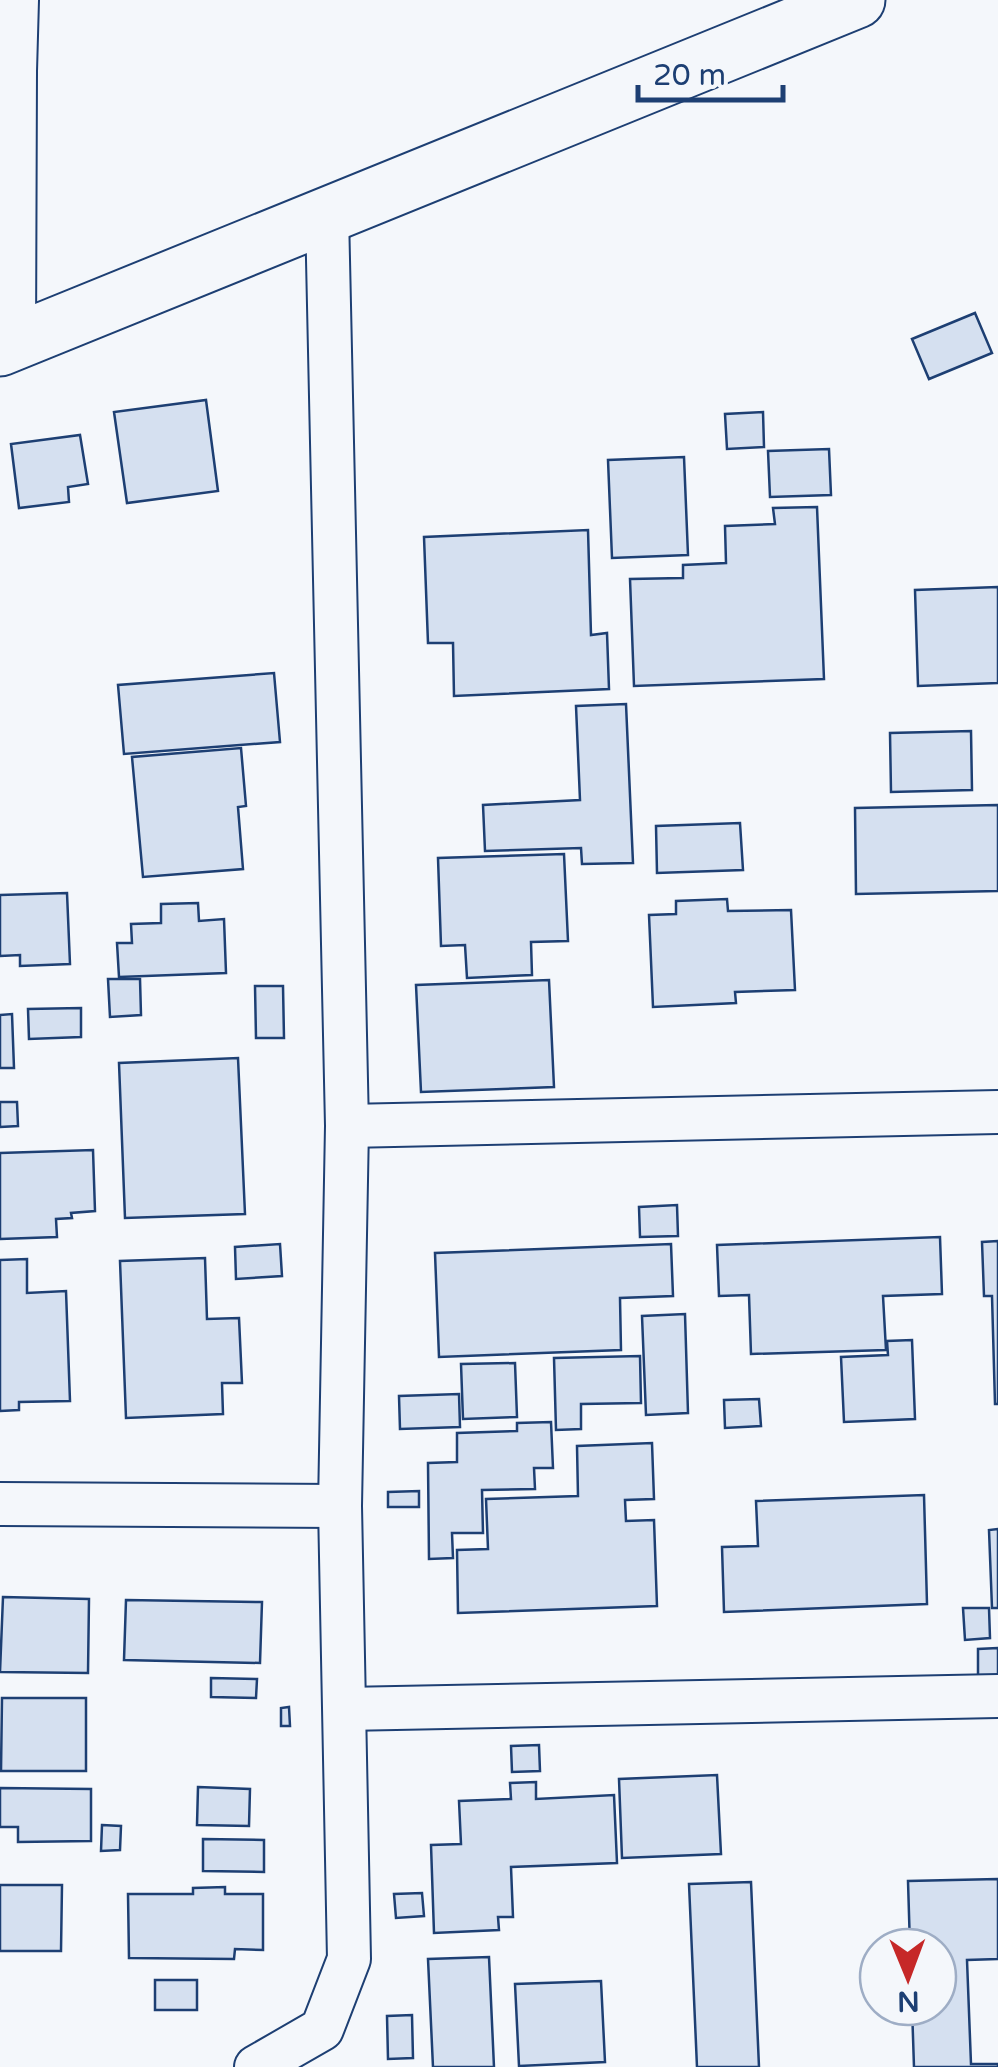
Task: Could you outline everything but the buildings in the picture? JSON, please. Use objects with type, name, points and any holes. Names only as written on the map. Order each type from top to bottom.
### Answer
[{"type":"street","points":[[17,0],[8,71],[7,346],[857,0]]},
{"type":"street","points":[[256,2067],[322,2028],[349,1959],[340,1506],[346,1126],[326,214]]},
{"type":"street","points":[[346,1126],[998,1112]]},
{"type":"street","points":[[0,1504],[340,1506]]},
{"type":"street","points":[[345,1709],[998,1696]]}]
